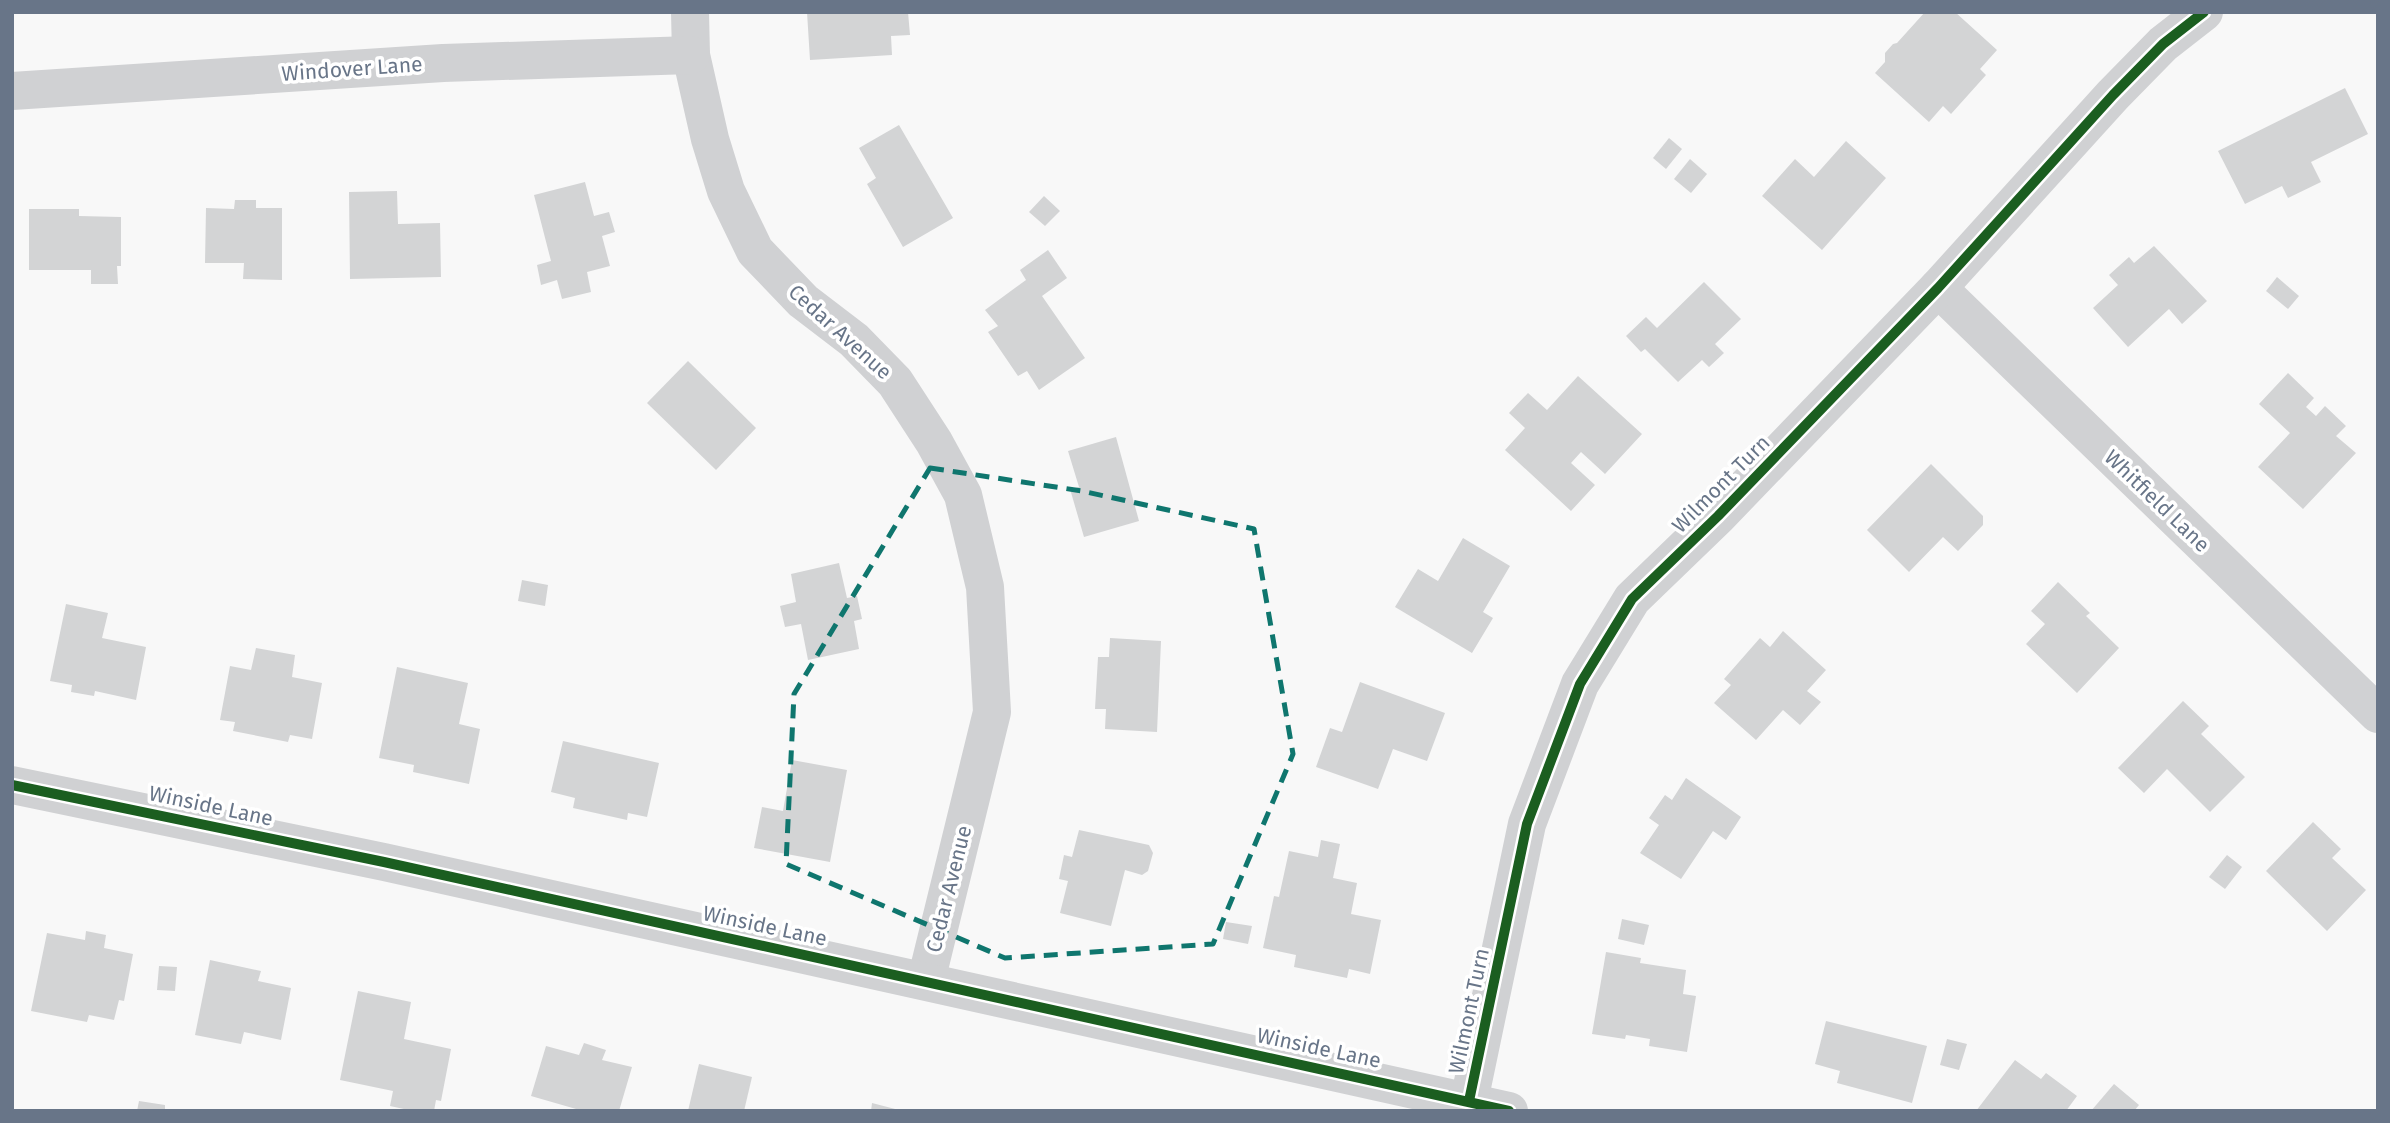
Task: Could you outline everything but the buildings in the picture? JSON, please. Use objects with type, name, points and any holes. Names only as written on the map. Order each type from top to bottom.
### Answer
[{"type":"street","name":"Cedar Avenue","points":[[690,12],[691,55],[710,139],[726,191],[755,251],[803,301],[854,340],[895,383],[934,442],[964,495],[985,587],[992,712],[926,981]]},
{"type":"street","name":"Wilmont Turn","points":[[1469,1101],[1527,824],[1580,684],[1632,599],[1718,516],[1938,288],[2113,95],[2163,44],[2204,12]]},
{"type":"street","name":"Windover Lane","points":[[12,91],[443,63],[691,55]]},
{"type":"street","name":"Whitfield Lane","points":[[1938,288],[2378,714]]},
{"type":"street","name":"Winside Lane","points":[[12,785],[384,862],[1508,1111]]},
{"type":"highlighted area","points":[[930,468],[1082,491],[1254,529],[1293,754],[1213,944],[1005,958],[786,864],[794,694]]},
{"type":"cycle path","points":[[1469,1101],[1527,824],[1580,684],[1632,599],[1718,516],[1938,288],[2113,95],[2163,44],[2204,12]]},
{"type":"cycle path","points":[[12,785],[384,862],[1509,1111]]}]
